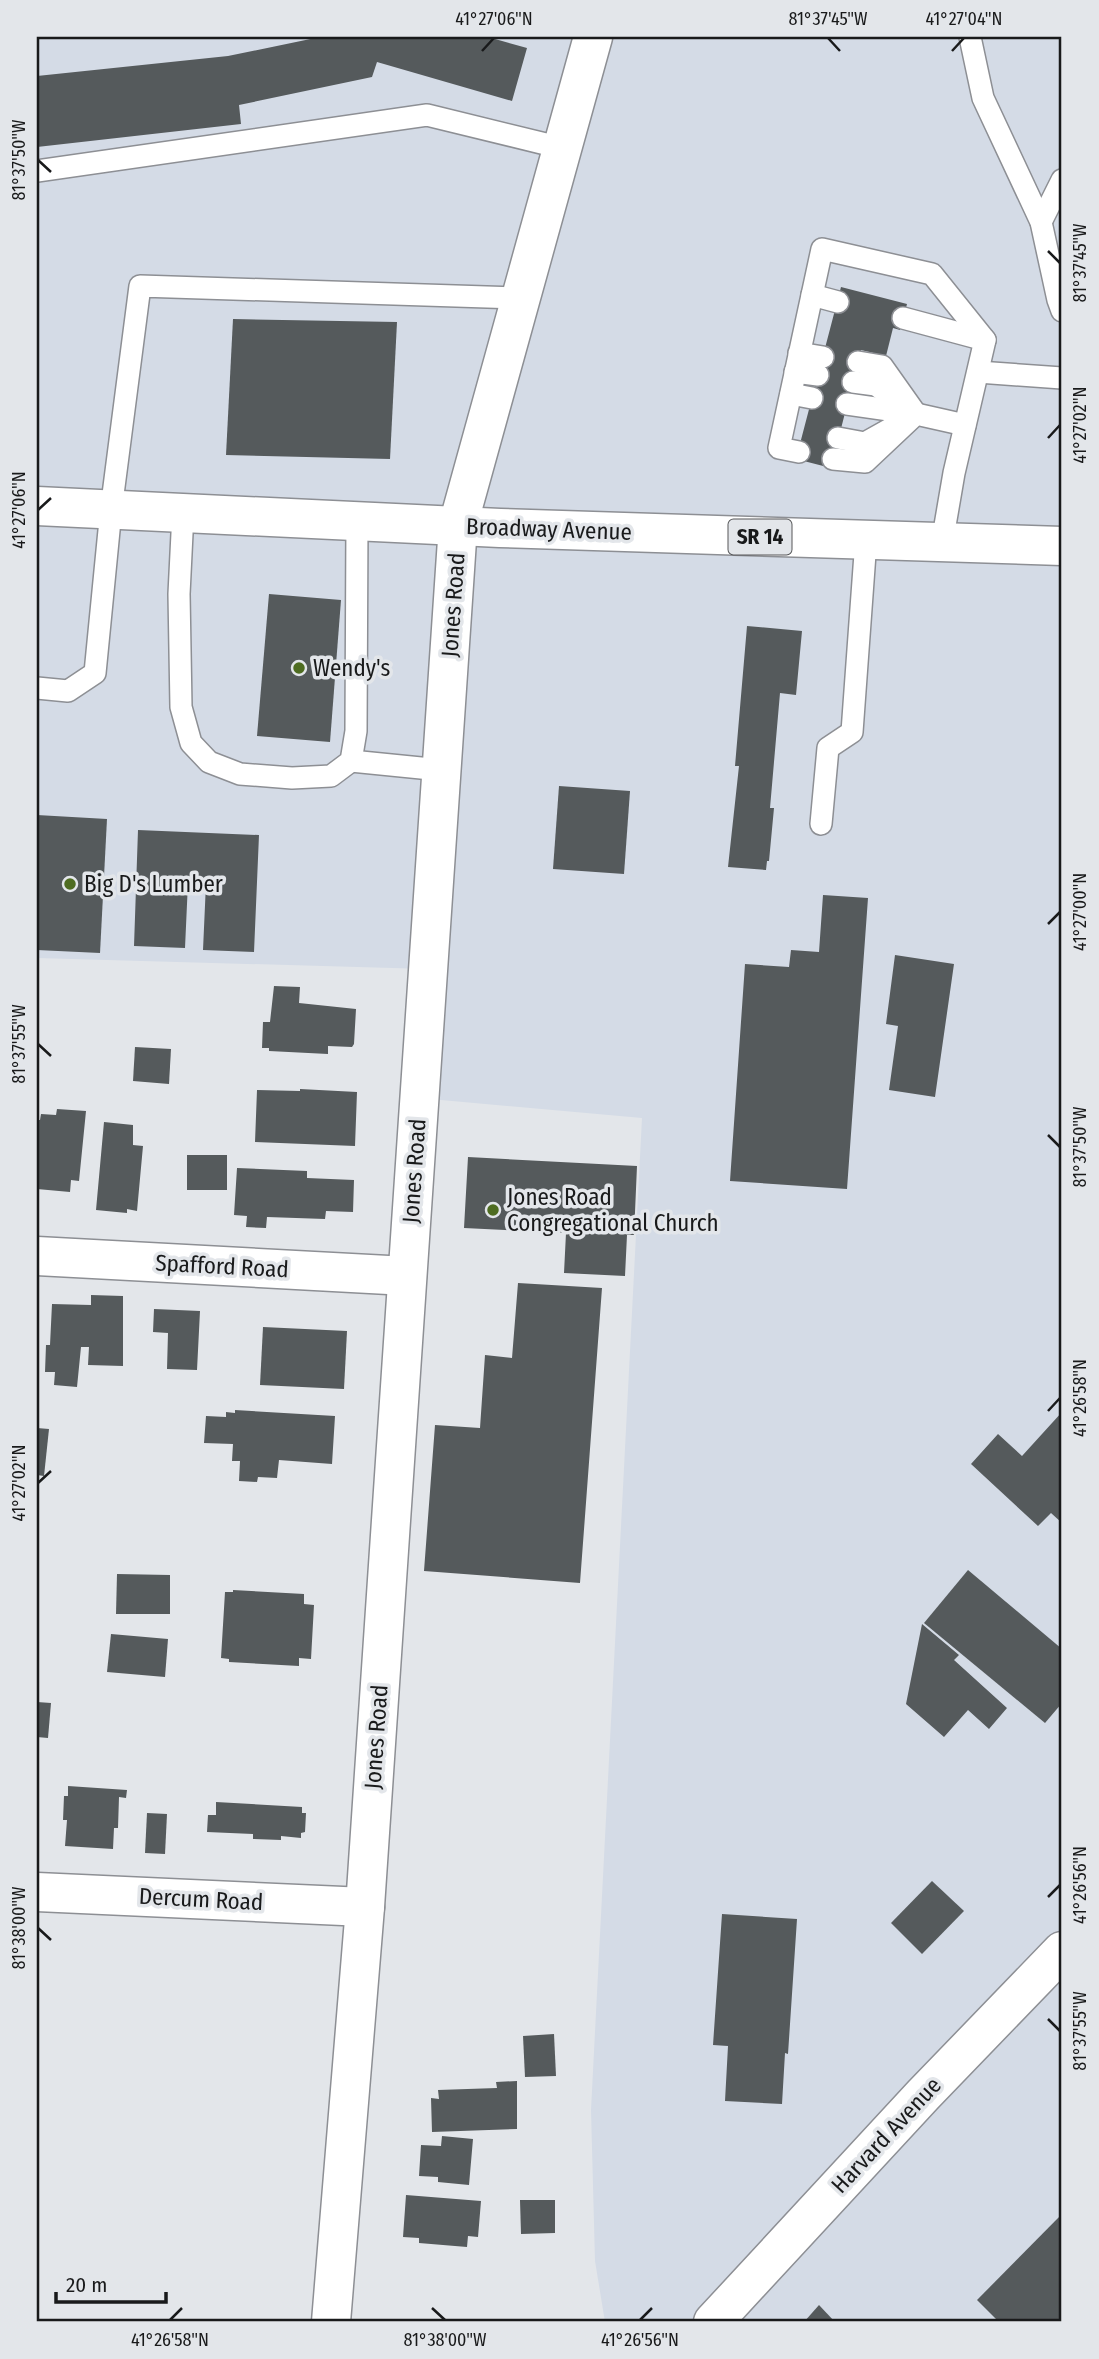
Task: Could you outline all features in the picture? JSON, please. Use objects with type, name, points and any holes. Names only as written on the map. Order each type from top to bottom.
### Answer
[{"type":"street","name":"Jones Road","points":[[331,2322],[365,1907],[458,525],[593,37]]},
{"type":"street","name":"Broadway Avenue","points":[[37,506],[357,521],[1062,547]]},
{"type":"street","name":"Spafford Road","points":[[37,1256],[407,1276]]},
{"type":"street","name":"Dercum Road","points":[[37,1892],[365,1907]]},
{"type":"street","name":"Harvard Avenue","points":[[713,2322],[1062,1951]]},
{"type":"lane","points":[[970,37],[983,98],[1041,222],[1062,311]]},
{"type":"lane","points":[[37,170],[427,115],[562,148]]},
{"type":"lane","points":[[1041,222],[1062,180]]},
{"type":"lane","points":[[799,452],[779,448],[794,428],[790,394],[822,249],[932,274],[985,340]]},
{"type":"lane","points":[[37,688],[68,691],[95,673],[111,510],[140,286],[521,298]]},
{"type":"lane","points":[[812,295],[838,302]]},
{"type":"lane","points":[[904,318],[985,340]]},
{"type":"lane","points":[[942,543],[985,340]]},
{"type":"lane","points":[[797,362],[821,366]]},
{"type":"lane","points":[[856,372],[882,366],[916,414]]},
{"type":"lane","points":[[978,372],[1062,378]]},
{"type":"lane","points":[[790,394],[812,398]]},
{"type":"lane","points":[[847,404],[916,414],[965,425]]},
{"type":"lane","points":[[835,449],[865,462],[916,414]]},
{"type":"lane","points":[[183,513],[179,594],[181,707],[191,743],[209,762],[240,774],[292,778],[331,776],[351,761],[441,770]]},
{"type":"lane","points":[[351,761],[356,731],[357,521]]},
{"type":"lane","points":[[821,824],[828,748],[852,732],[866,540]]},
{"type":"shaded area","points":[[38,37],[1062,37],[1062,2322],[605,2322],[595,2261],[591,2110],[642,1118],[419,1098],[427,969],[37,958]]},
{"type":"building","points":[[320,37],[488,37],[527,48],[512,101],[377,62],[372,77],[239,105],[241,124],[37,147],[37,76],[228,56]]},
{"type":"building","points":[[841,287],[907,304],[900,330],[893,328],[886,356],[861,350],[831,468],[796,459]]},
{"type":"building","points":[[233,319],[397,322],[390,459],[226,455]]},
{"type":"building","name":"Wendy's","points":[[269,594],[341,600],[330,742],[257,736]]},
{"type":"building","points":[[747,626],[802,631],[796,695],[780,693],[770,808],[774,808],[766,870],[728,867],[739,766],[735,766]]},
{"type":"building","points":[[559,786],[630,791],[624,874],[553,869]]},
{"type":"building","name":"Big D's Lumber","points":[[37,815],[107,819],[100,953],[37,950]]},
{"type":"building","points":[[138,830],[259,835],[254,952],[203,950],[206,883],[188,882],[185,948],[134,946]]},
{"type":"building","points":[[823,895],[868,898],[847,1189],[730,1181],[745,964],[789,967],[791,950],[819,952]]},
{"type":"building","points":[[895,955],[954,964],[935,1097],[889,1090],[898,1026],[886,1024]]},
{"type":"building","points":[[274,986],[300,987],[299,1003],[356,1009],[352,1047],[328,1046],[328,1054],[269,1051],[269,1048],[262,1048],[263,1022],[270,1022]]},
{"type":"building","points":[[135,1047],[171,1049],[169,1084],[133,1081]]},
{"type":"building","points":[[257,1090],[357,1092],[355,1146],[255,1142]]},
{"type":"building","points":[[57,1109],[86,1111],[79,1181],[71,1180],[70,1192],[37,1189],[37,1120],[40,1120],[41,1114],[56,1115]]},
{"type":"building","points":[[104,1122],[133,1125],[133,1145],[143,1146],[137,1211],[127,1209],[127,1213],[96,1210]]},
{"type":"building","points":[[187,1155],[227,1155],[227,1190],[187,1190]]},
{"type":"building","points":[[468,1157],[637,1166],[634,1235],[627,1235],[625,1276],[564,1273],[566,1233],[464,1228]]},
{"type":"building","points":[[237,1168],[307,1171],[307,1178],[354,1180],[353,1212],[326,1211],[325,1219],[267,1217],[266,1228],[246,1227],[247,1216],[234,1215]]},
{"type":"building","points":[[518,1283],[602,1288],[580,1583],[424,1571],[435,1425],[480,1428],[485,1355],[512,1358]]},
{"type":"building","points":[[91,1295],[123,1296],[123,1366],[88,1365],[89,1347],[81,1347],[77,1387],[54,1385],[55,1372],[45,1372],[46,1345],[50,1345],[52,1304],[91,1305]]},
{"type":"building","points":[[154,1309],[200,1311],[197,1370],[167,1369],[168,1333],[153,1332]]},
{"type":"building","points":[[263,1327],[347,1331],[344,1389],[260,1385]]},
{"type":"building","points":[[235,1410],[335,1416],[332,1464],[279,1460],[277,1478],[258,1477],[257,1482],[239,1481],[240,1461],[232,1461],[233,1444],[204,1443],[206,1416],[226,1417],[226,1412],[235,1413]]},
{"type":"building","points":[[1062,1412],[1062,1523],[1051,1513],[1038,1526],[971,1464],[998,1434],[1022,1456]]},
{"type":"building","points":[[37,1428],[49,1429],[44,1476],[37,1475]]},
{"type":"building","points":[[968,1570],[1062,1649],[1062,1703],[1045,1723],[924,1623]]},
{"type":"building","points":[[117,1574],[170,1575],[170,1614],[116,1614]]},
{"type":"building","points":[[233,1590],[304,1594],[304,1604],[314,1605],[311,1659],[299,1658],[299,1666],[229,1662],[229,1659],[221,1658],[225,1592]]},
{"type":"building","points":[[922,1624],[959,1655],[954,1660],[1007,1708],[989,1729],[968,1710],[944,1737],[906,1704]]},
{"type":"building","points":[[111,1634],[168,1639],[165,1677],[107,1672]]},
{"type":"building","points":[[37,1702],[51,1703],[48,1738],[37,1737]]},
{"type":"building","points":[[68,1786],[127,1790],[126,1798],[119,1797],[118,1828],[114,1828],[113,1849],[65,1846],[67,1820],[63,1820],[64,1796],[68,1796]]},
{"type":"building","points":[[216,1802],[302,1807],[302,1813],[306,1813],[305,1832],[301,1833],[301,1838],[281,1836],[281,1840],[253,1839],[253,1834],[207,1832],[208,1815],[216,1815]]},
{"type":"building","points":[[147,1813],[167,1814],[165,1854],[145,1853]]},
{"type":"building","points":[[932,1881],[964,1911],[922,1954],[891,1923]]},
{"type":"building","points":[[722,1914],[797,1919],[782,2104],[725,2101],[728,2046],[713,2045]]},
{"type":"building","points":[[554,2034],[556,2076],[525,2077],[523,2036]]},
{"type":"building","points":[[517,2081],[517,2129],[432,2132],[431,2098],[439,2099],[438,2090],[497,2088],[496,2082]]},
{"type":"building","points":[[442,2136],[473,2139],[469,2185],[438,2182],[438,2177],[419,2176],[421,2145],[441,2146]]},
{"type":"building","points":[[406,2195],[481,2201],[478,2237],[468,2236],[467,2247],[419,2243],[419,2238],[403,2237]]},
{"type":"building","points":[[520,2200],[555,2200],[555,2233],[521,2234]]},
{"type":"building","points":[[1062,2214],[1062,2322],[999,2322],[977,2300]]},
{"type":"building","points":[[819,2305],[835,2322],[804,2322]]},
{"type":"place","name":"Wendy's","points":[[299,668]]},
{"type":"place","name":"Big D's Lumber","points":[[70,884]]},
{"type":"place","name":"Jones Road Congregational Church","points":[[493,1210]]}]
